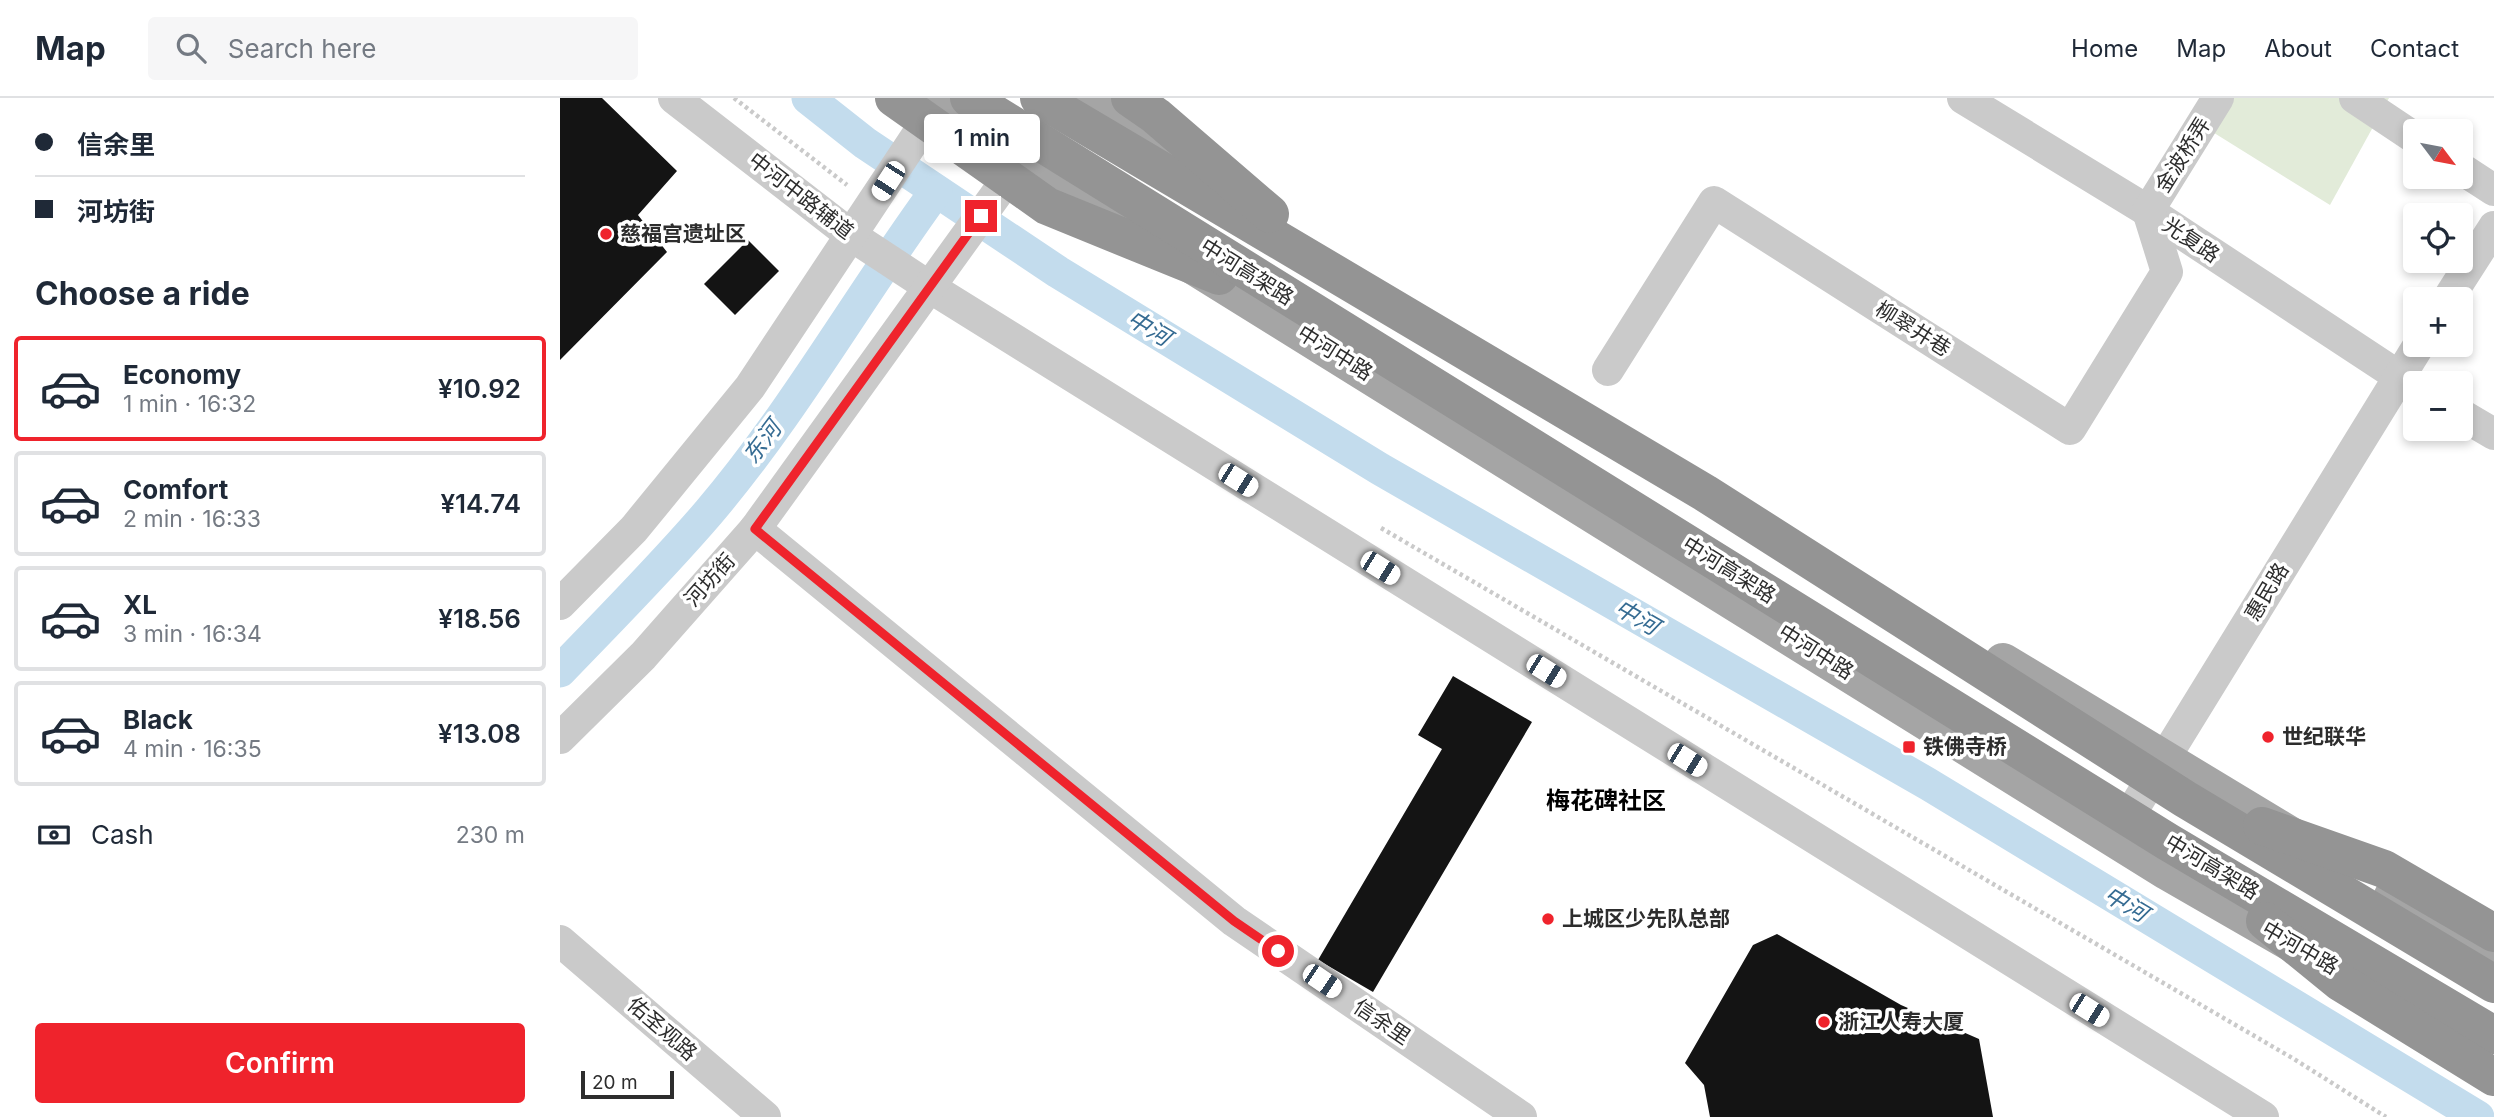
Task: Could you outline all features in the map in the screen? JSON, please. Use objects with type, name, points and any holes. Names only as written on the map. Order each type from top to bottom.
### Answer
[{"type":"highway","points":[[894,98],[1047,206],[1322,319]]},
{"type":"highway","name":"中河高架路","points":[[1040,98],[1705,493],[2185,799],[2494,984]]},
{"type":"highway","points":[[1130,98],[1156,116],[1345,280]]},
{"type":"highway","name":"中河高架路","points":[[946,99],[1322,319],[2168,842],[2494,1035]]},
{"type":"highway","points":[[2185,799],[2384,869],[2494,933]]},
{"type":"highway","points":[[2168,842],[2340,982],[2494,1077]]},
{"type":"main road","points":[[1079,98],[2164,760],[2494,956]]},
{"type":"main road","name":"中河中路","points":[[946,99],[1022,159],[2116,838],[2494,1061]]},
{"type":"street","name":"中河中路辅道","points":[[674,98],[856,230],[935,282]]},
{"type":"street","name":"河坊街","points":[[560,738],[643,656],[755,529],[1022,159],[1058,98]]},
{"type":"street","name":"光复路","points":[[1963,98],[2148,211],[2403,379]]},
{"type":"street","name":"金波桥弄","points":[[2148,211],[2218,98]]},
{"type":"street","points":[[2355,98],[2403,130]]},
{"type":"street","points":[[560,604],[634,529],[750,387],[916,137],[946,99]]},
{"type":"street","points":[[2473,176],[2494,190]]},
{"type":"street","name":"柳翠井巷","points":[[1608,370],[1714,202],[2070,429],[2167,272],[2148,211]]},
{"type":"street","points":[[2456,287],[2494,227]]},
{"type":"street","points":[[935,282],[2225,1108],[2263,1117]]},
{"type":"street","name":"惠民路","points":[[2116,838],[2403,388]]},
{"type":"street","points":[[2473,422],[2494,434]]},
{"type":"street","name":"信余里","points":[[755,529],[1234,921],[1521,1117]]},
{"type":"street","name":"佑圣观路","points":[[560,941],[765,1117]]},
{"type":"path","points":[[734,98],[850,188]]},
{"type":"path","points":[[1378,526],[2294,1059],[2386,1117]]},
{"type":"green space","points":[[2231,98],[2389,98],[2330,205],[2211,131]]},
{"type":"building","name":"慈福宫遗址区","points":[[560,98],[602,98],[677,171],[638,215],[667,252],[560,360]]},
{"type":"building","points":[[748,240],[779,271],[735,315],[704,284]]},
{"type":"building","points":[[1453,676],[1532,722],[1373,992],[1318,960],[1442,749],[1418,735]]},
{"type":"building","name":"浙江人寿大厦","points":[[1777,934],[1901,1005],[1979,1039],[1993,1117],[1710,1117],[1704,1085],[1685,1063],[1753,945]]},
{"type":"waterway","name":"中河","points":[[808,98],[865,143],[1058,272],[1380,469],[1928,784],[2478,1117]]},
{"type":"waterway","name":"东河","points":[[560,671],[673,553],[740,474],[798,394],[936,191]]},
{"type":"place","name":"慈福宫遗址区","points":[[606,234]]},
{"type":"place","name":"世纪联华","points":[[2268,737]]},
{"type":"place","name":"铁佛寺桥","points":[[1909,747]]},
{"type":"place","name":"上城区少先队总部","points":[[1548,919]]},
{"type":"place","name":"浙江人寿大厦","points":[[1824,1022]]},
{"type":"district","name":"梅花碑社区","points":[[1606,801]]},
{"type":"route","points":[[981,216],[755,529],[1234,921],[1278,951]]}]
